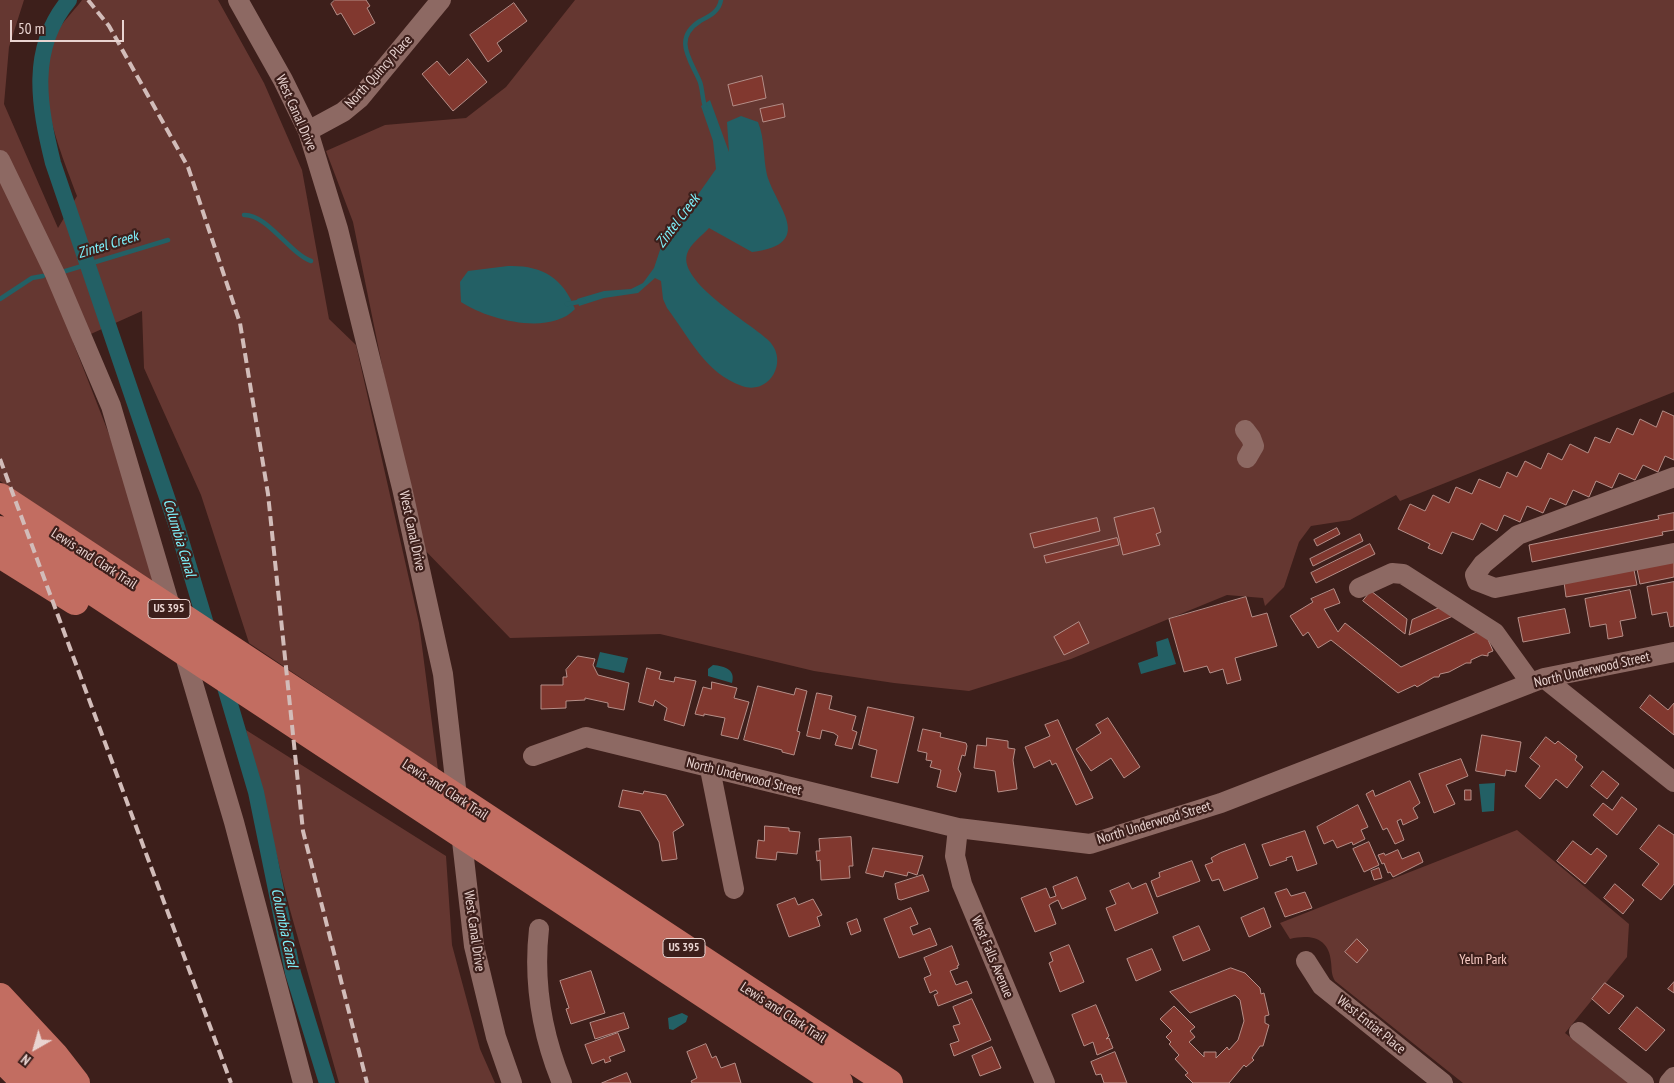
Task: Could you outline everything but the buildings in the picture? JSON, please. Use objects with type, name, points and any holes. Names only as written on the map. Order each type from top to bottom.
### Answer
[{"type":"highway","name":"Lewis and Clark Trail","points":[[0,497],[890,1083]]},
{"type":"highway","name":"Lewis and Clark Trail","points":[[0,530],[839,1083]]},
{"type":"highway","points":[[0,554],[223,695],[262,716],[330,747]]},
{"type":"highway","points":[[0,997],[55,1056],[76,1083]]},
{"type":"highway","points":[[0,1028],[55,1083]]},
{"type":"highway","points":[[0,1057],[26,1083]]},
{"type":"street","name":"West Canal Drive","points":[[238,0],[283,80],[308,131],[338,229],[402,488],[443,674],[474,946],[496,1037],[512,1083]]},
{"type":"street","name":"North Quincy Place","points":[[308,131],[343,112],[360,98],[441,0]]},
{"type":"street","points":[[0,160],[55,274],[112,406],[234,822],[303,1083]]},
{"type":"street","points":[[1245,430],[1254,446],[1247,458]]},
{"type":"street","points":[[1674,477],[1518,535],[1483,564],[1475,575],[1477,581],[1495,588],[1674,553]]},
{"type":"street","points":[[1359,588],[1392,573],[1404,574],[1495,633],[1537,680],[1674,782]]},
{"type":"street","name":"North Underwood Street","points":[[533,756],[586,737],[710,769],[958,828],[1090,844],[1220,802],[1537,680],[1674,652]]},
{"type":"street","points":[[710,769],[734,889]]},
{"type":"street","name":"West Falls Avenue","points":[[958,828],[955,856],[962,884],[1045,1083]]},
{"type":"street","points":[[539,929],[536,982],[548,1049],[562,1083]]},
{"type":"street","name":"West Entiat Place","points":[[1306,961],[1322,986],[1443,1083]]},
{"type":"street","points":[[1579,1032],[1644,1083]]},
{"type":"street","points":[[1669,1083],[1674,1077]]},
{"type":"green space","points":[[0,0],[24,0],[9,47],[4,104],[58,228],[77,196],[50,116],[47,95],[46,74],[49,54],[61,25],[82,0],[218,0],[264,83],[302,170],[329,319],[356,345],[419,623],[438,770],[249,643],[201,495],[144,368],[142,311],[73,342],[139,511],[159,586],[0,481]]},
{"type":"green space","points":[[575,0],[1674,0],[1674,392],[1400,501],[1396,495],[1350,520],[1311,526],[1299,542],[1284,587],[1265,606],[1263,598],[1227,595],[1071,659],[969,691],[894,683],[814,671],[660,634],[510,638],[418,543],[353,222],[326,151],[385,125],[466,118],[506,87]]},
{"type":"green space","points":[[246,730],[446,856],[452,945],[480,1049],[495,1083],[339,1083],[290,910]]},
{"type":"green space","name":"Yelm Park","points":[[1517,830],[1629,924],[1627,957],[1565,1033],[1629,1083],[1463,1083],[1335,981],[1332,974],[1330,954],[1323,943],[1305,937],[1290,939],[1280,923]]},
{"type":"water","points":[[710,100],[729,152],[727,122],[741,116],[758,122],[762,135],[767,175],[787,222],[788,233],[783,241],[772,248],[752,252],[709,228],[693,243],[687,254],[687,265],[693,277],[704,289],[767,339],[774,347],[777,366],[774,374],[761,386],[752,388],[729,380],[699,353],[667,308],[663,299],[661,281],[655,278],[638,293],[604,298],[579,306],[577,299],[604,291],[631,289],[643,283],[654,268],[661,247],[716,169],[713,141],[701,106]]},
{"type":"water","points":[[508,266],[531,268],[549,275],[564,289],[575,309],[564,317],[550,322],[535,323],[502,319],[473,309],[461,302],[460,282],[468,271]]},
{"type":"water","points":[[1168,638],[1176,664],[1141,674],[1138,663],[1158,656],[1156,642]]},
{"type":"water","points":[[600,652],[628,658],[624,673],[596,667]]},
{"type":"water","points":[[713,665],[729,669],[733,679],[732,683],[708,676],[708,669]]},
{"type":"water","points":[[1495,783],[1494,811],[1482,812],[1479,784]]},
{"type":"water","points":[[682,1013],[688,1016],[686,1022],[673,1030],[669,1029],[668,1018]]},
{"type":"waterway","name":"Columbia Canal","points":[[69,0],[56,19],[47,38],[42,58],[40,78],[41,99],[48,142],[53,163],[177,527],[209,634]]},
{"type":"waterway","name":"Zintel Creek","points":[[706,109],[700,82],[689,58],[685,42],[692,28],[716,11],[721,0]]},
{"type":"waterway","name":"Zintel Creek","points":[[244,215],[253,216],[270,227],[295,251],[311,261]]},
{"type":"waterway","name":"Zintel Creek","points":[[59,273],[168,240]]},
{"type":"waterway","name":"Zintel Creek","points":[[0,299],[32,278],[43,276]]},
{"type":"waterway","name":"Zintel Creek","points":[[567,304],[584,301]]},
{"type":"waterway","name":"Columbia Canal","points":[[222,677],[256,792],[293,973],[327,1083]]},
{"type":"railway","points":[[88,0],[109,26],[188,167],[240,323],[268,494],[303,831],[367,1083]]},
{"type":"railway","points":[[0,459],[231,1083]]}]
